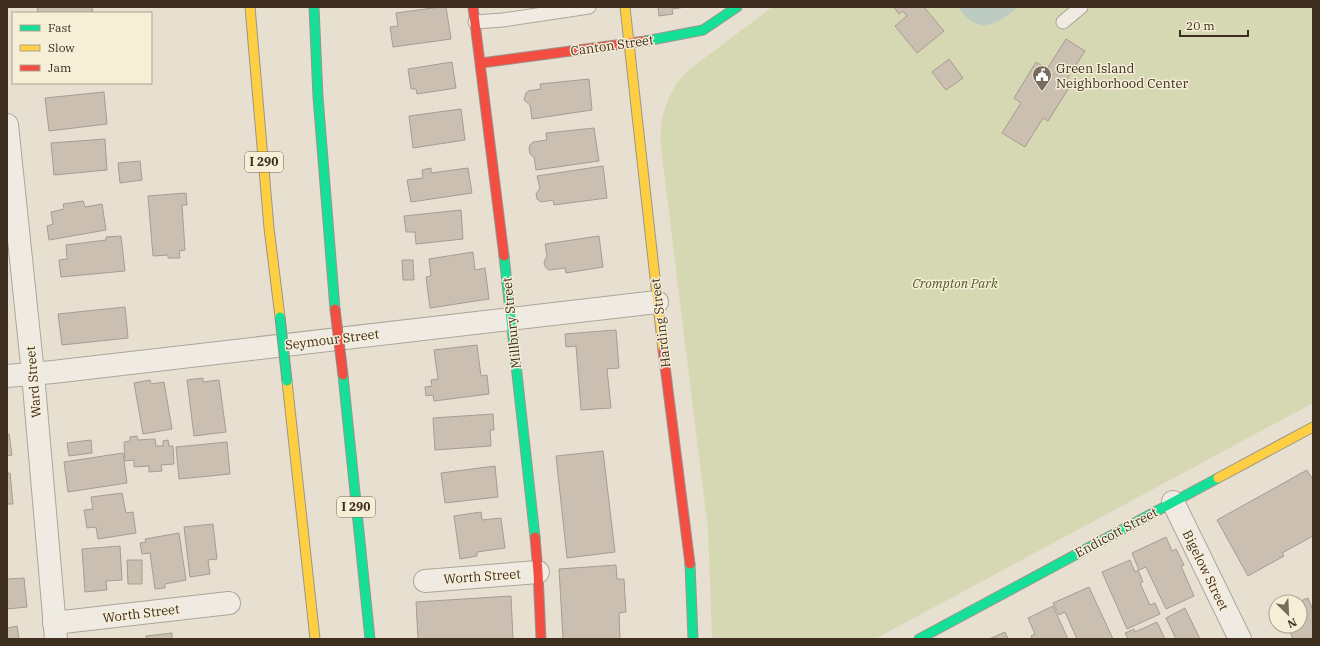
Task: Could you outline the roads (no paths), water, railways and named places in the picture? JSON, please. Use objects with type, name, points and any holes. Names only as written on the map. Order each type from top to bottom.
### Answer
[{"type":"main road","name":"I 290","points":[[250,7],[270,228],[315,639]]},
{"type":"main road","name":"I 290","points":[[314,7],[318,97],[335,308],[370,639]]},
{"type":"main road","name":"Millbury Street","points":[[473,7],[511,319],[538,572],[541,639]]},
{"type":"main road","name":"Harding Street","points":[[625,7],[657,302],[690,565],[693,639]]},
{"type":"main road","name":"Canton Street","points":[[481,63],[629,44],[703,30],[737,7]]},
{"type":"main road","name":"Endicott Street","points":[[919,639],[1313,427]]},
{"type":"street","name":"Ward Street","points":[[7,125],[33,374],[55,631]]},
{"type":"street","name":"Seymour Street","points":[[7,376],[657,302]]},
{"type":"street","name":"Bigelow Street","points":[[1173,502],[1240,639]]},
{"type":"street","name":"Worth Street","points":[[425,581],[538,572]]},
{"type":"street","name":"Worth Street","points":[[55,631],[229,603]]},
{"type":"lane","points":[[475,22],[502,20],[588,7]]},
{"type":"lane","points":[[1063,22],[1081,7]]},
{"type":"place","name":"Green Island Neighborhood Center","points":[[1042,92]]},
{"type":"park label","name":"Crompton Park","points":[[955,283]]}]
